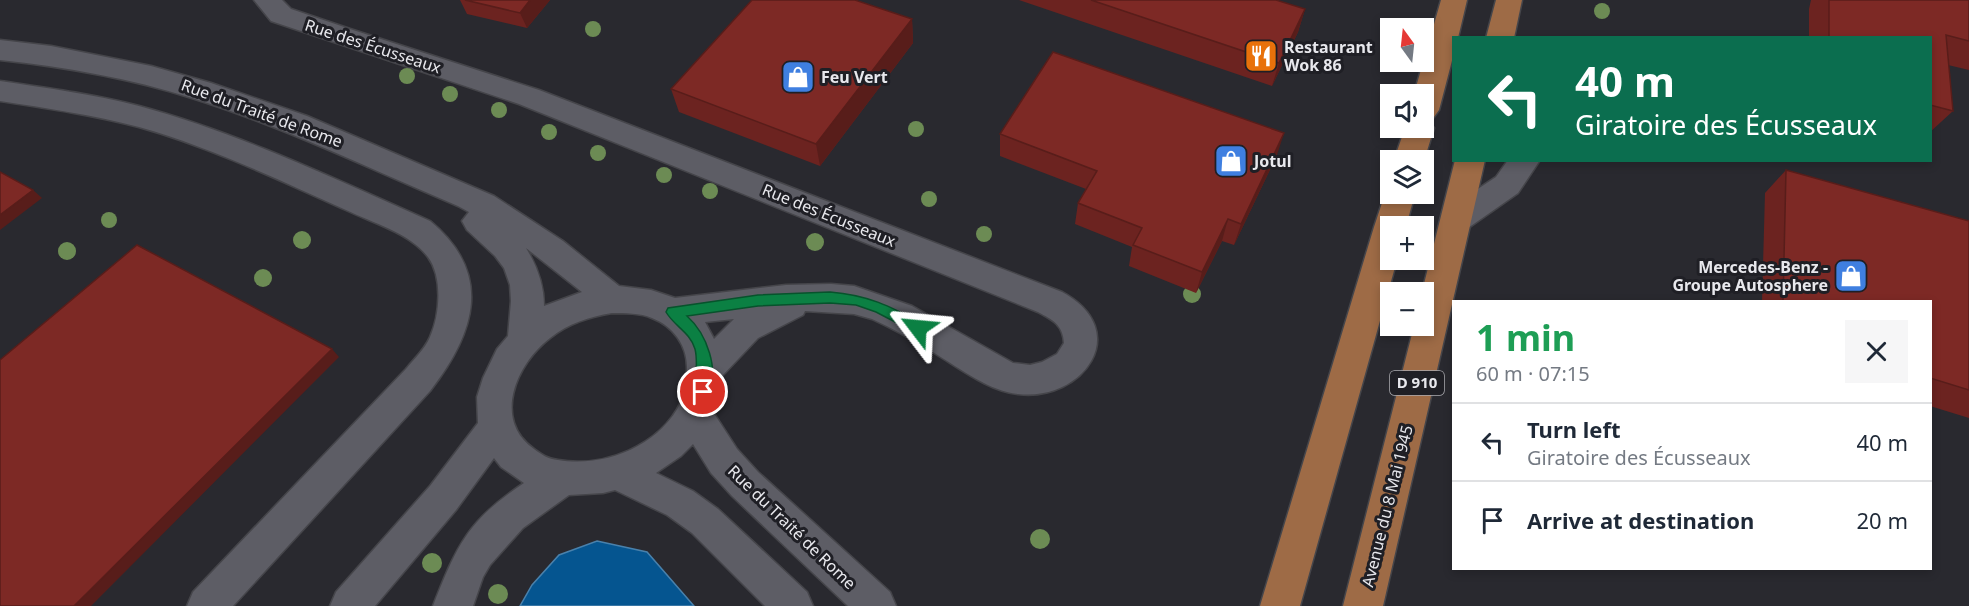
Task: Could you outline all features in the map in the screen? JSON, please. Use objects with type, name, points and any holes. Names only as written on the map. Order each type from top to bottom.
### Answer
[{"type":"main road","points":[[1431,84],[1454,0]]},
{"type":"main road","points":[[1500,36],[1509,0]]},
{"type":"main road","name":"Avenue du 8 Mai 1945","points":[[1362,606],[1470,162]]},
{"type":"main road","points":[[1280,606],[1380,261]]},
{"type":"street","name":"Rue des Écusseaux","points":[[267,0],[281,15],[529,97],[1050,302],[1072,317],[1079,330],[1081,344],[1075,358],[1059,372],[1039,379],[1016,379],[993,370],[880,307],[856,300],[805,298],[758,300],[673,312]]},
{"type":"street","name":"Rue du Traité de Rome","points":[[0,50],[42,53],[123,68],[192,86],[243,103],[344,143],[486,205],[556,253],[612,298]]},
{"type":"street","points":[[0,91],[81,103],[155,122],[244,154],[419,230],[439,249],[452,271],[455,299],[452,320],[442,349],[418,380],[207,606]]},
{"type":"street","points":[[1456,219],[1507,185],[1524,162]]},
{"type":"street","name":"Rue du Traité de Rome","points":[[445,188],[473,217],[512,251],[523,272],[529,306],[524,339]]},
{"type":"street","points":[[612,298],[645,301],[673,312],[690,327],[702,348],[705,370],[703,392],[695,413],[676,438],[649,459],[617,473],[591,479],[564,479],[533,470],[509,452],[496,427],[494,396],[504,366],[524,339],[550,318],[581,305],[612,298]]},
{"type":"street","name":"Rue des Écusseaux","points":[[705,370],[746,328],[805,298]]},
{"type":"street","name":"Rue du Traité de Rome","points":[[695,413],[718,454],[745,484],[876,606]]},
{"type":"street","points":[[350,606],[443,498],[496,427]]},
{"type":"street","points":[[617,473],[680,503],[705,521],[793,606]]},
{"type":"street","points":[[453,606],[468,566],[486,540],[531,497],[564,479]]},
{"type":"water","points":[[597,541],[647,552],[694,606],[520,606],[532,585],[559,555]]},
{"type":"building","points":[[465,0],[530,0],[520,13]]},
{"type":"building","name":"Feu Vert","points":[[752,0],[855,0],[912,19],[816,144],[671,89]]},
{"type":"building","points":[[1091,0],[1276,0],[1305,9],[1279,63]]},
{"type":"building","points":[[1829,0],[1969,0],[1969,41],[1946,35],[1953,111],[1932,106],[1932,36],[1829,36]]},
{"type":"building","points":[[1053,52],[1284,133],[1241,224],[1228,219],[1202,272],[1133,245],[1142,228],[1078,203],[1097,171],[1000,134]]},
{"type":"building","points":[[1786,170],[1969,221],[1969,390],[1932,379],[1932,300],[1783,300]]},
{"type":"building","points":[[0,172],[33,190],[0,215]]},
{"type":"building","points":[[137,245],[332,349],[74,606],[0,606],[0,360]]},
{"type":"place","name":"Restaurant Wok 86","points":[[1261,56]]},
{"type":"place","name":"Feu Vert","points":[[798,77]]},
{"type":"place","name":"Jotul","points":[[1231,161]]},
{"type":"place","name":"Mercedes-Benz - Groupe Autosphere","points":[[1851,276]]},
{"type":"route","points":[[703,392],[705,370],[702,348],[690,327],[673,312],[718,308],[758,300],[830,297],[856,300],[880,307],[918,328]]}]
